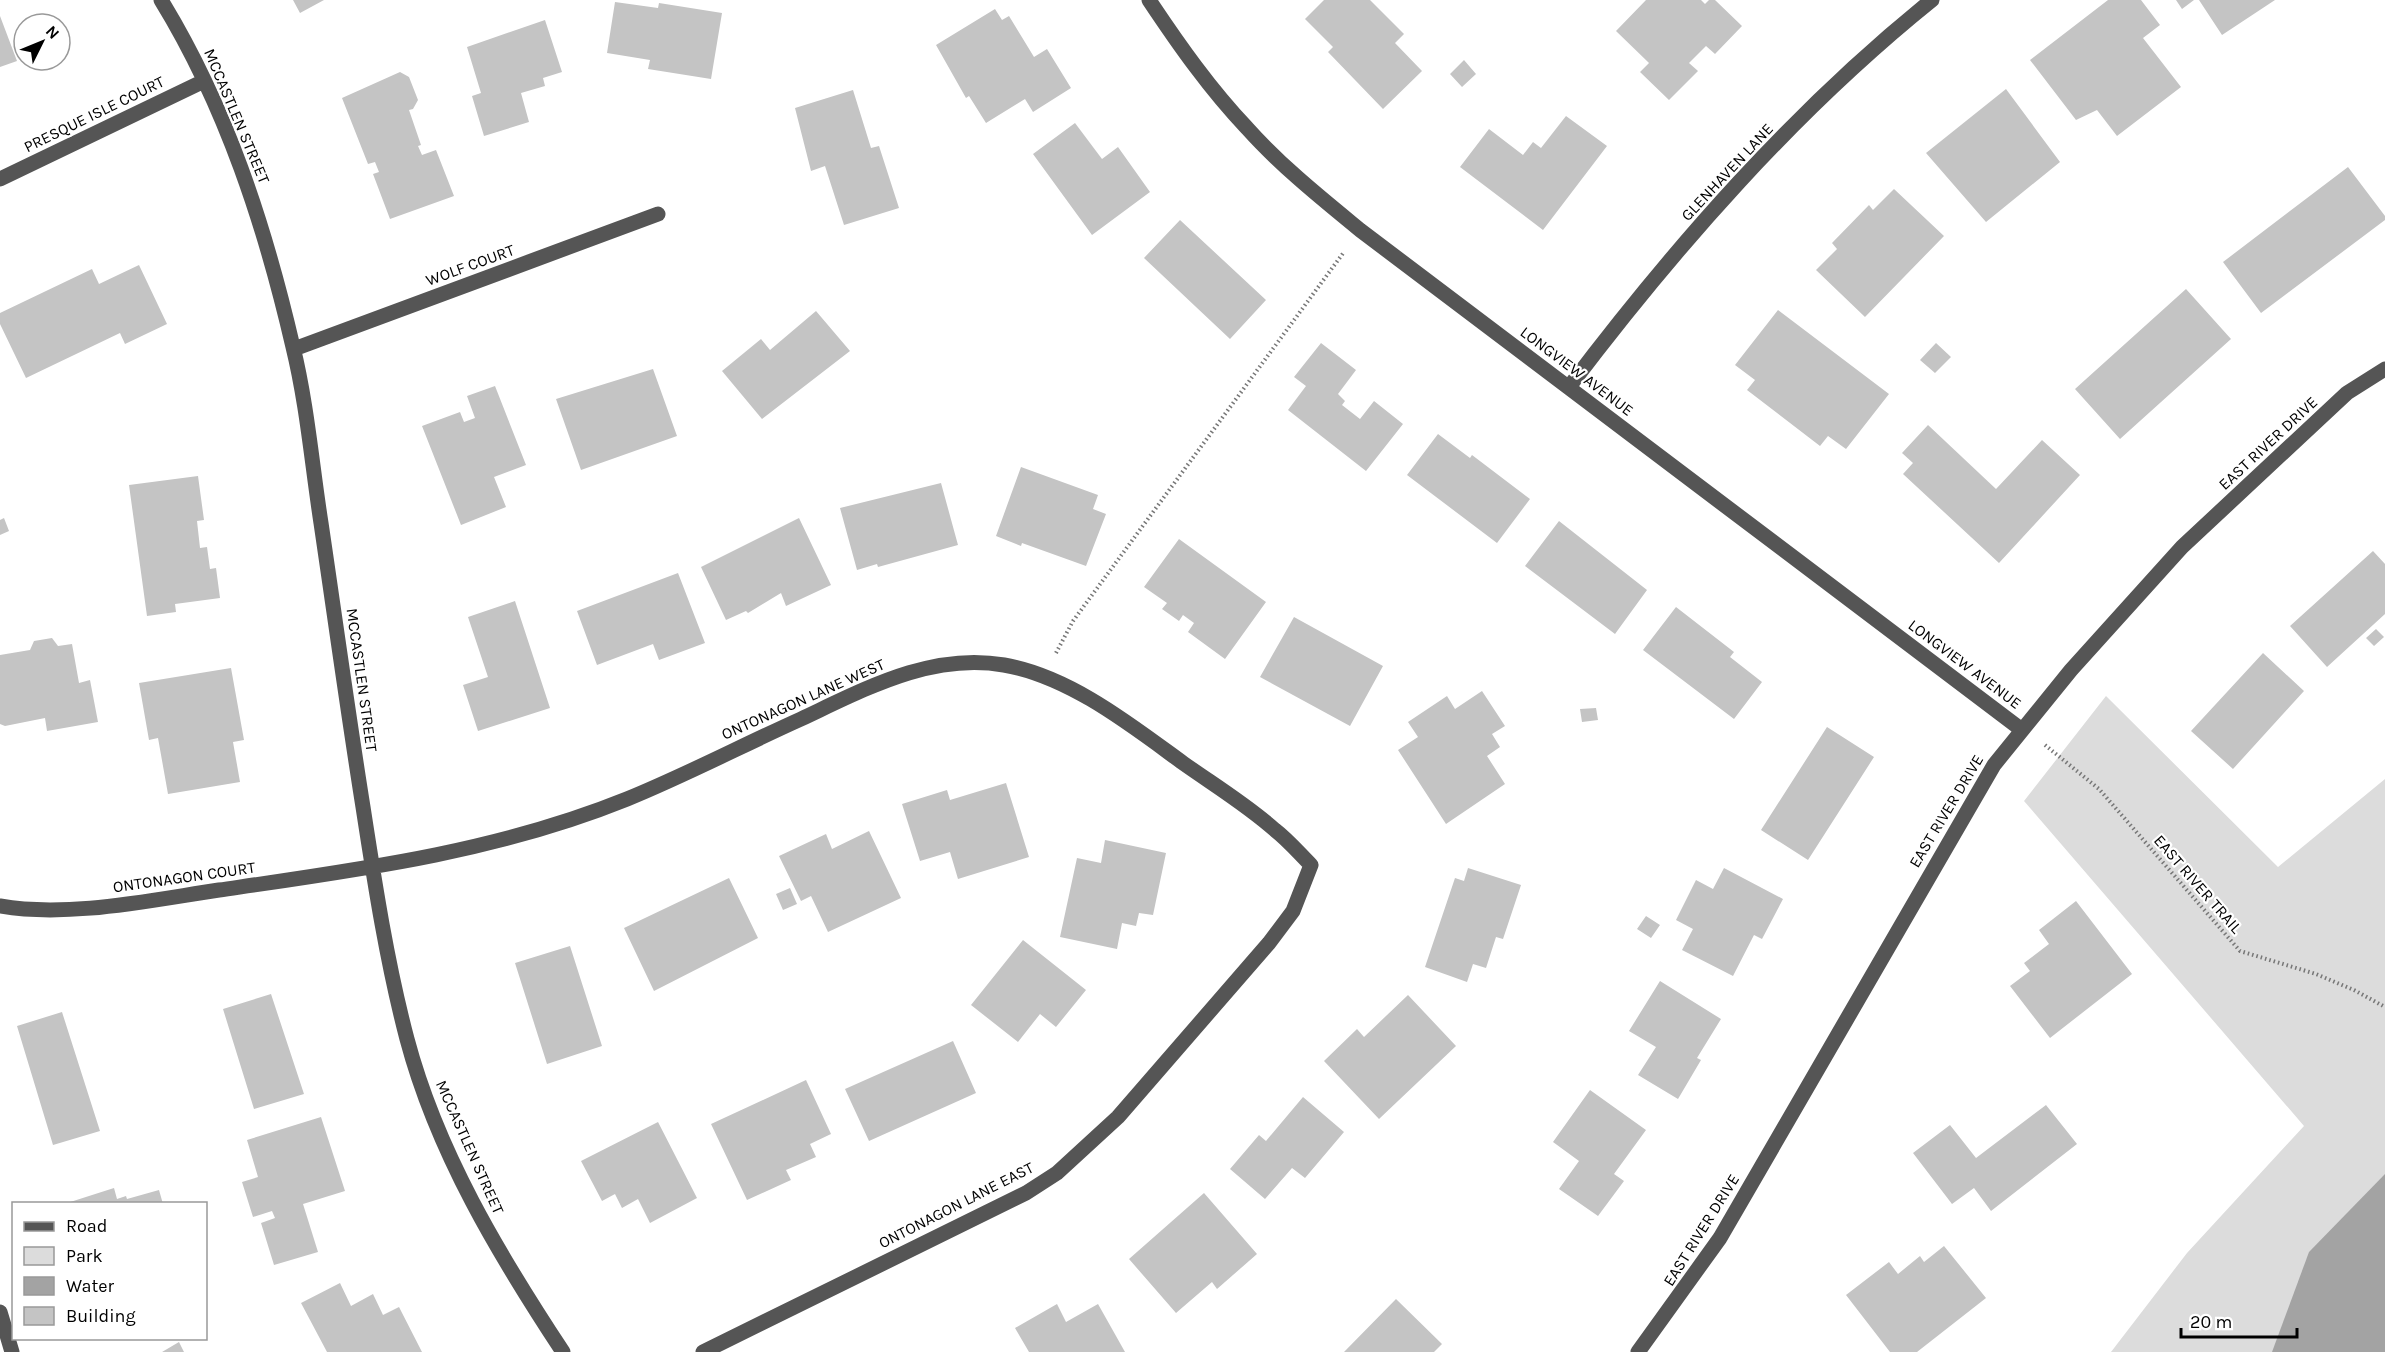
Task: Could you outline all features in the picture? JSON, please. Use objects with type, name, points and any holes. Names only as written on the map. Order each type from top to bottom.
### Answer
[{"type":"street","name":"MCCASTLEN STREET","points":[[161,0],[204,81],[229,135],[254,201],[294,349],[372,868],[389,961],[408,1041],[431,1112],[475,1209],[562,1352]]},
{"type":"street","name":"LONGVIEW AVENUE","points":[[1149,0],[1191,62],[1247,129],[1306,186],[1360,230],[2022,730]]},
{"type":"street","name":"GLENHAVEN LANE","points":[[1569,387],[1634,300],[1715,209],[1841,81],[1932,0]]},
{"type":"street","name":"PRESQUE ISLE COURT","points":[[0,179],[204,81]]},
{"type":"street","name":"WOLF COURT","points":[[294,349],[658,214]]},
{"type":"street","name":"EAST RIVER DRIVE","points":[[1638,1352],[1720,1238],[1994,765],[2071,670],[2182,547],[2347,393],[2385,369]]},
{"type":"street","name":"ONTONAGON LANE WEST","points":[[372,868],[471,849],[553,826],[628,799],[870,687],[935,665],[967,662],[1006,665],[1043,677],[1086,697],[1123,719],[1275,829],[1311,865]]},
{"type":"street","name":"ONTONAGON LANE EAST","points":[[702,1352],[1026,1193],[1057,1173],[1118,1117],[1269,942],[1293,911],[1311,865]]},
{"type":"street","name":"ONTONAGON COURT","points":[[0,906],[93,909],[372,868]]},
{"type":"street","points":[[0,1312],[12,1352]]},
{"type":"path","points":[[1043,677],[1073,621],[1360,230]]},
{"type":"path","name":"EAST RIVER TRAIL","points":[[2022,730],[2099,789],[2240,951],[2316,974],[2354,990],[2385,1007]]},
{"type":"green space","points":[[2106,696],[2278,867],[2385,779],[2385,1352],[2111,1352],[2187,1253],[2304,1126],[2024,801]]},
{"type":"water","points":[[2385,1174],[2385,1352],[2272,1352],[2309,1252]]},
{"type":"building","points":[[293,0],[324,0],[300,13]]},
{"type":"building","points":[[1324,0],[1370,0],[1404,34],[1395,43],[1422,71],[1383,109],[1328,52],[1333,47],[1305,19]]},
{"type":"building","points":[[1646,0],[1701,0],[1705,4],[1709,0],[1715,0],[1742,26],[1715,54],[1706,46],[1689,63],[1698,71],[1669,100],[1640,72],[1649,63],[1616,31]]},
{"type":"building","points":[[2108,0],[2141,0],[2160,25],[2143,38],[2181,87],[2117,136],[2097,110],[2076,120],[2030,60]]},
{"type":"building","points":[[2176,0],[2194,0],[2182,9]]},
{"type":"building","points":[[2199,0],[2275,0],[2222,35]]},
{"type":"building","points":[[615,2],[658,8],[659,3],[722,13],[711,79],[648,69],[650,60],[607,53]]},
{"type":"building","points":[[995,9],[1002,20],[1009,16],[1034,57],[1047,49],[1071,88],[1033,112],[1025,99],[986,123],[969,96],[966,98],[936,45]]},
{"type":"building","points":[[0,16],[12,48],[12,63],[0,67]]},
{"type":"building","points":[[545,20],[562,72],[543,78],[545,86],[521,93],[529,122],[484,136],[472,96],[481,93],[467,47]]},
{"type":"building","points":[[1464,60],[1476,74],[1462,87],[1450,74]]},
{"type":"building","points":[[400,72],[409,77],[418,100],[413,109],[409,110],[421,145],[418,146],[422,155],[436,150],[454,196],[390,219],[373,174],[379,172],[375,162],[368,164],[342,98]]},
{"type":"building","points":[[2006,89],[2060,162],[1986,222],[1926,153]]},
{"type":"building","points":[[853,90],[871,148],[879,146],[899,208],[844,225],[825,166],[811,171],[795,108]]},
{"type":"building","points":[[1566,116],[1607,146],[1543,230],[1460,167],[1489,129],[1523,155],[1533,142],[1541,148]]},
{"type":"building","points":[[1075,123],[1102,159],[1118,147],[1150,192],[1092,235],[1033,154]]},
{"type":"building","points":[[2348,167],[2385,216],[2385,220],[2261,313],[2223,262]]},
{"type":"building","points":[[1894,189],[1944,236],[1865,317],[1816,270],[1837,249],[1832,243],[1869,205],[1873,210]]},
{"type":"building","points":[[1180,220],[1266,300],[1230,339],[1144,258]]},
{"type":"building","points":[[139,265],[167,324],[125,344],[120,333],[26,378],[0,324],[0,313],[92,269],[99,284]]},
{"type":"building","points":[[2186,289],[2231,339],[2120,439],[2075,389]]},
{"type":"building","points":[[1778,310],[1889,394],[1846,449],[1828,436],[1820,446],[1747,390],[1755,380],[1735,365]]},
{"type":"building","points":[[816,311],[850,351],[762,419],[722,371],[761,339],[770,350]]},
{"type":"building","points":[[1321,343],[1356,370],[1338,394],[1345,401],[1342,405],[1360,419],[1374,401],[1403,424],[1366,471],[1288,410],[1306,386],[1294,377]]},
{"type":"building","points":[[1936,343],[1951,357],[1935,373],[1920,360]]},
{"type":"building","points":[[653,369],[677,436],[581,470],[556,399]]},
{"type":"building","points":[[495,386],[526,465],[494,477],[506,507],[461,525],[422,426],[460,412],[464,422],[475,418],[467,396]]},
{"type":"building","points":[[1928,425],[1996,489],[2042,440],[2080,475],[1999,563],[1903,474],[1913,463],[1902,453]]},
{"type":"building","points":[[1438,434],[1470,458],[1472,455],[1530,499],[1497,543],[1407,475]]},
{"type":"building","points":[[1021,467],[1098,495],[1093,509],[1106,514],[1086,566],[996,536]]},
{"type":"building","points":[[198,476],[204,520],[197,521],[200,548],[207,547],[210,569],[216,568],[220,598],[175,604],[176,612],[147,616],[129,485]]},
{"type":"building","points":[[941,483],[958,545],[878,567],[877,564],[857,570],[840,508]]},
{"type":"building","points":[[4,518],[9,531],[0,535],[0,520]]},
{"type":"building","points":[[799,518],[831,585],[786,606],[781,593],[748,613],[746,611],[726,620],[701,567]]},
{"type":"building","points":[[1559,521],[1647,590],[1615,634],[1525,566]]},
{"type":"building","points":[[1179,539],[1266,602],[1225,659],[1188,632],[1194,623],[1183,615],[1179,621],[1162,609],[1167,603],[1144,587]]},
{"type":"building","points":[[2373,551],[2385,564],[2385,614],[2327,667],[2290,626]]},
{"type":"building","points":[[678,573],[705,643],[659,660],[653,644],[597,665],[577,611]]},
{"type":"building","points":[[515,601],[550,708],[478,731],[463,685],[488,677],[468,617]]},
{"type":"building","points":[[1676,607],[1734,652],[1730,657],[1762,682],[1734,719],[1643,650]]},
{"type":"building","points":[[1294,617],[1383,666],[1350,726],[1260,677]]},
{"type":"building","points":[[2376,629],[2384,637],[2374,646],[2366,638]]},
{"type":"building","points":[[52,638],[58,646],[72,644],[79,683],[90,680],[98,722],[47,731],[45,718],[5,726],[0,724],[0,655],[30,650],[34,641]]},
{"type":"building","points":[[2263,653],[2304,691],[2233,769],[2191,731]]},
{"type":"building","points":[[231,668],[244,740],[233,742],[240,782],[168,794],[158,738],[149,740],[139,683]]},
{"type":"building","points":[[1482,691],[1505,726],[1492,734],[1500,747],[1487,756],[1505,784],[1446,824],[1398,750],[1418,737],[1408,722],[1447,696],[1455,709]]},
{"type":"building","points":[[1596,708],[1598,720],[1582,722],[1580,709]]},
{"type":"building","points":[[1827,727],[1874,757],[1808,860],[1761,830]]},
{"type":"building","points":[[1006,783],[1029,857],[958,879],[950,852],[920,861],[902,804],[947,790],[950,800]]},
{"type":"building","points":[[869,831],[901,898],[828,932],[811,896],[801,901],[779,856],[826,834],[832,849]]},
{"type":"building","points":[[1105,840],[1166,853],[1153,915],[1139,913],[1136,926],[1122,923],[1117,949],[1060,937],[1077,858],[1101,863]]},
{"type":"building","points":[[1468,868],[1521,885],[1503,939],[1496,937],[1486,968],[1473,964],[1467,982],[1425,967],[1455,878],[1464,881]]},
{"type":"building","points":[[1724,868],[1783,899],[1762,939],[1754,935],[1733,976],[1682,950],[1693,929],[1676,920],[1696,880],[1713,889]]},
{"type":"building","points":[[729,878],[758,938],[654,991],[624,928]]},
{"type":"building","points":[[790,888],[797,904],[783,910],[776,894]]},
{"type":"building","points":[[2076,901],[2132,974],[2050,1038],[2010,986],[2030,971],[2024,963],[2049,944],[2039,930]]},
{"type":"building","points":[[1646,916],[1660,925],[1651,938],[1637,929]]},
{"type":"building","points":[[1023,940],[1086,990],[1056,1027],[1040,1014],[1018,1042],[971,1005]]},
{"type":"building","points":[[570,946],[602,1046],[547,1064],[515,963]]},
{"type":"building","points":[[1660,981],[1721,1019],[1697,1058],[1701,1060],[1678,1099],[1638,1075],[1656,1047],[1629,1031]]},
{"type":"building","points":[[271,994],[304,1094],[254,1109],[223,1009]]},
{"type":"building","points":[[1408,995],[1456,1046],[1379,1119],[1324,1061],[1357,1029],[1364,1037]]},
{"type":"building","points":[[62,1012],[100,1131],[53,1145],[17,1026]]},
{"type":"building","points":[[953,1041],[976,1093],[869,1141],[845,1089]]},
{"type":"building","points":[[806,1080],[831,1134],[810,1144],[816,1157],[786,1170],[791,1180],[747,1200],[711,1124]]},
{"type":"building","points":[[1590,1090],[1646,1130],[1614,1174],[1624,1181],[1598,1216],[1559,1189],[1579,1161],[1553,1142]]},
{"type":"building","points":[[1303,1097],[1344,1132],[1305,1178],[1292,1168],[1265,1199],[1230,1169],[1259,1135],[1266,1141]]},
{"type":"building","points":[[2046,1105],[2077,1144],[1991,1211],[1974,1188],[1952,1204],[1913,1153],[1950,1125],[1976,1158]]},
{"type":"building","points":[[321,1117],[345,1191],[303,1204],[318,1252],[274,1265],[261,1223],[275,1218],[272,1211],[253,1217],[242,1182],[258,1177],[247,1140]]},
{"type":"building","points":[[658,1122],[697,1198],[650,1223],[638,1199],[622,1208],[615,1194],[602,1201],[581,1161]]},
{"type":"building","points":[[114,1188],[117,1199],[126,1196],[127,1199],[159,1190],[162,1202],[70,1202]]},
{"type":"building","points":[[1204,1193],[1257,1254],[1217,1289],[1212,1282],[1176,1313],[1129,1259]]},
{"type":"building","points":[[1944,1246],[1986,1298],[1917,1352],[1890,1352],[1846,1295],[1889,1262],[1898,1274],[1920,1256],[1924,1262]]},
{"type":"building","points":[[340,1283],[351,1306],[373,1294],[383,1315],[399,1307],[422,1352],[327,1352],[301,1303]]},
{"type":"building","points":[[1396,1299],[1442,1344],[1434,1352],[1344,1352]]},
{"type":"building","points":[[1057,1304],[1066,1322],[1098,1304],[1125,1352],[1029,1352],[1015,1328]]},
{"type":"building","points":[[179,1342],[184,1352],[162,1352]]}]
